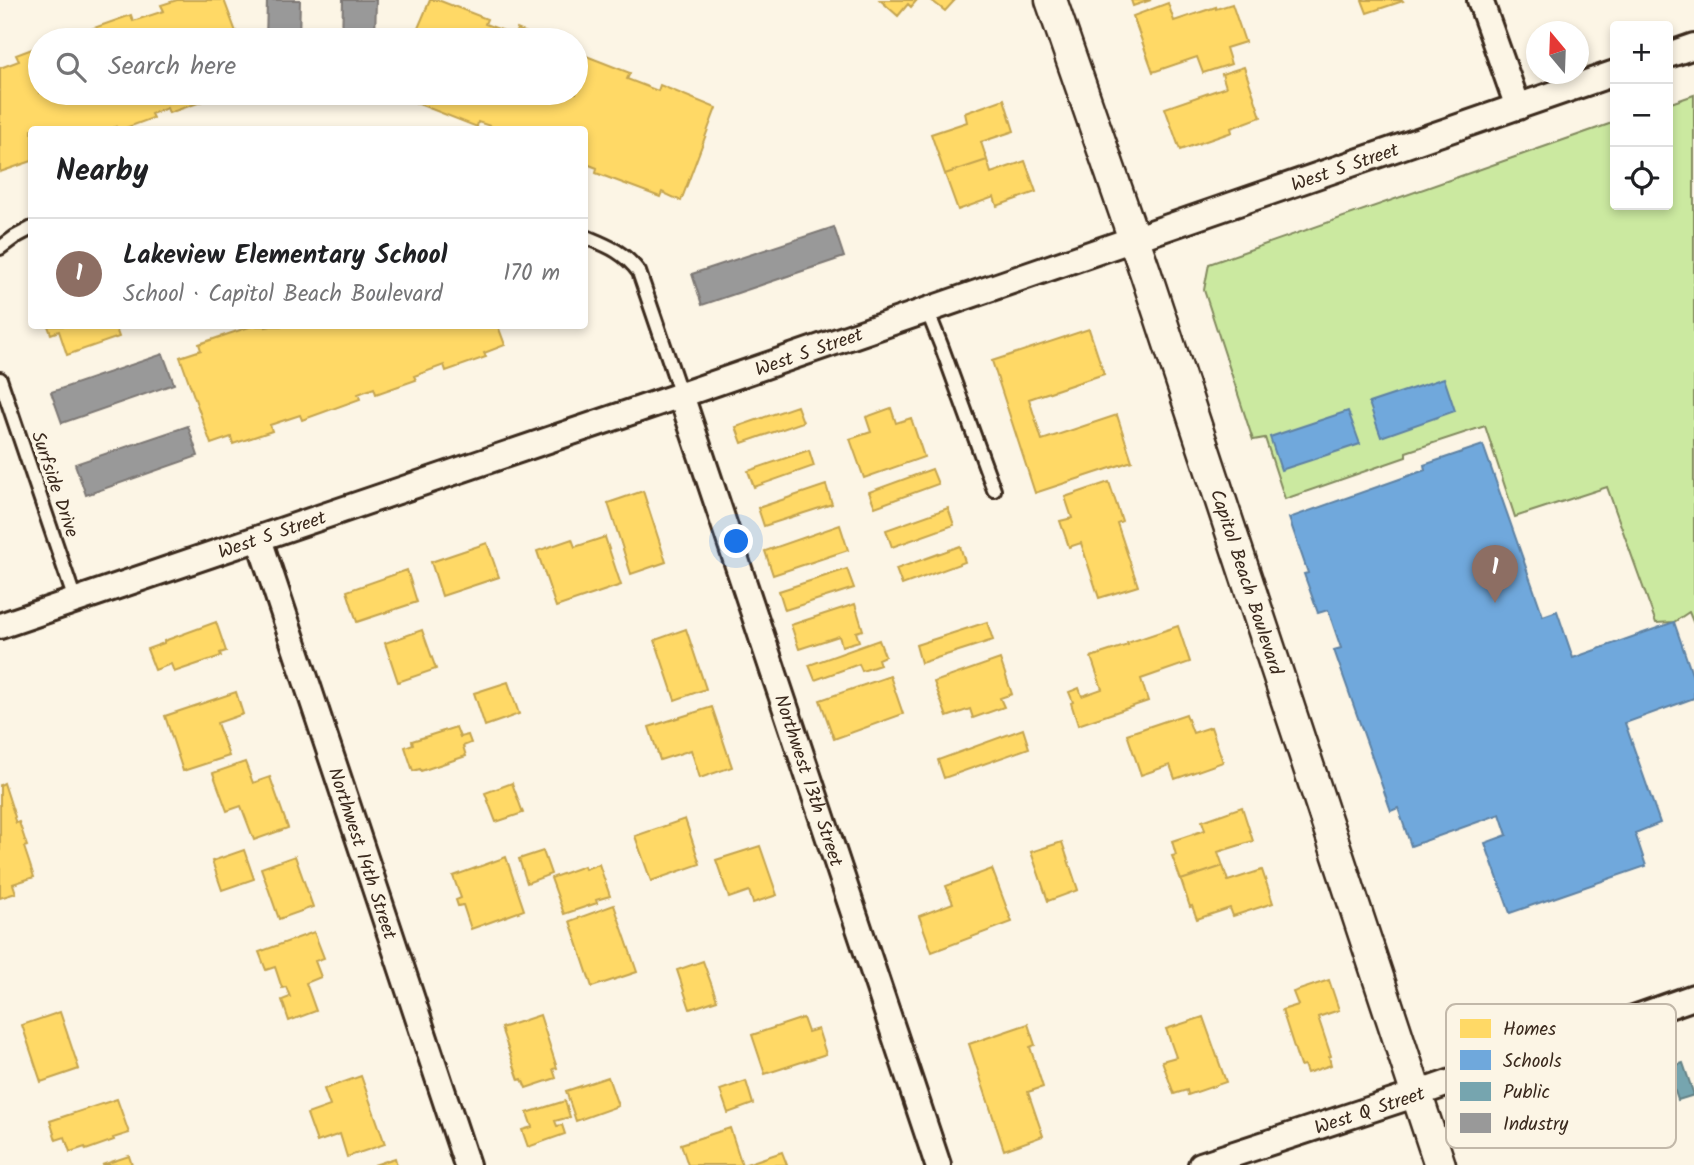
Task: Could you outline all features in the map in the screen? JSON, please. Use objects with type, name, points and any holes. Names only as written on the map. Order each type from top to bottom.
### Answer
[{"type":"street","name":"Capitol Beach Boulevard","points":[[1051,0],[1134,240],[1440,1165]]},
{"type":"street","points":[[1480,0],[1518,107]]},
{"type":"street","points":[[1673,53],[1694,46]]},
{"type":"street","name":"West S Street","points":[[0,626],[1134,240],[1610,75]]},
{"type":"street","name":"Northwest 13th Street","points":[[681,395],[938,1165]]},
{"type":"street","name":"Northwest 14th Street","points":[[259,539],[467,1165]]},
{"type":"street","name":"West Q Street","points":[[1674,1004],[1694,997]]},
{"type":"street","name":"West Q Street","points":[[1201,1165],[1446,1084]]},
{"type":"lane","points":[[0,248],[28,230]]},
{"type":"lane","points":[[588,238],[629,259],[639,272],[681,395]]},
{"type":"lane","points":[[927,310],[994,489]]},
{"type":"lane","name":"Surfside Drive","points":[[0,379],[75,600]]},
{"type":"green space","points":[[1694,95],[1694,624],[1689,612],[1674,622],[1656,623],[1607,487],[1515,517],[1485,426],[1406,452],[1406,457],[1285,499],[1265,438],[1253,440],[1204,290],[1209,264],[1610,124],[1610,210],[1673,210],[1673,102]]},
{"type":"building: Homes","points":[[177,0],[224,0],[234,28],[94,28],[131,15],[133,21],[164,11],[161,5]]},
{"type":"building: Homes","points":[[430,0],[438,0],[487,19],[485,24],[496,28],[418,28]]},
{"type":"building: Homes","points":[[880,0],[917,0],[911,7],[908,4],[898,16]]},
{"type":"building: Homes","points":[[931,0],[955,0],[945,11]]},
{"type":"building: Homes","points":[[1131,0],[1151,0],[1133,6]]},
{"type":"building: Homes","points":[[1362,0],[1402,0],[1403,1],[1367,13]]},
{"type":"building: Homes","points":[[1168,3],[1174,21],[1232,4],[1245,42],[1226,48],[1231,64],[1203,73],[1197,57],[1153,72],[1133,16]]},
{"type":"building: Homes","points":[[28,50],[28,105],[192,105],[169,113],[167,108],[151,114],[153,118],[131,126],[28,126],[28,162],[0,172],[0,68],[19,61],[16,55]]},
{"type":"building: Homes","points":[[588,57],[630,73],[627,79],[658,91],[660,85],[716,108],[681,201],[662,192],[660,197],[596,173],[597,168],[588,165],[588,126],[490,126],[478,122],[474,126],[421,105],[588,105]]},
{"type":"building: Homes","points":[[1244,67],[1261,117],[1231,128],[1232,132],[1180,150],[1165,108],[1226,87],[1222,74]]},
{"type":"building: Homes","points":[[1004,99],[1014,131],[981,142],[987,160],[945,174],[931,134],[967,122],[965,113]]},
{"type":"building: Homes","points":[[987,160],[991,173],[1025,161],[1036,192],[997,206],[994,197],[958,210],[945,174]]},
{"type":"building: Homes","points":[[49,329],[116,329],[119,337],[67,355],[59,331],[51,334]]},
{"type":"building: Homes","points":[[243,329],[499,329],[505,345],[484,353],[486,357],[446,371],[444,365],[414,376],[416,380],[376,394],[374,388],[358,394],[360,399],[302,420],[300,415],[270,425],[272,431],[233,444],[231,437],[211,444],[180,357],[201,350],[199,344]]},
{"type":"building: Homes","points":[[1089,329],[1104,374],[1029,399],[1042,440],[1117,415],[1132,461],[1035,493],[992,361]]},
{"type":"building: Homes","points":[[797,406],[803,422],[742,443],[736,427]]},
{"type":"building: Homes","points":[[891,408],[896,423],[911,418],[924,457],[864,478],[850,439],[871,432],[866,417]]},
{"type":"building: Homes","points":[[809,450],[814,466],[754,487],[748,471]]},
{"type":"building: Homes","points":[[932,469],[938,484],[875,507],[869,492]]},
{"type":"building: Homes","points":[[1109,482],[1122,521],[1117,523],[1138,586],[1099,598],[1081,543],[1069,547],[1060,521],[1072,518],[1065,497]]},
{"type":"building: Homes","points":[[826,485],[832,504],[764,526],[758,508]]},
{"type":"building: Homes","points":[[643,491],[666,562],[631,574],[608,503]]},
{"type":"building: Homes","points":[[948,508],[954,525],[892,547],[886,530]]},
{"type":"building: Homes","points":[[840,525],[848,550],[773,575],[765,551]]},
{"type":"building: Homes","points":[[605,537],[621,585],[556,607],[537,551],[572,539],[575,547]]},
{"type":"building: Homes","points":[[487,543],[499,577],[442,596],[431,562]]},
{"type":"building: Homes","points":[[960,546],[965,562],[902,585],[896,569]]},
{"type":"building: Homes","points":[[847,569],[854,588],[785,610],[779,591]]},
{"type":"building: Homes","points":[[407,570],[417,602],[357,622],[347,591]]},
{"type":"building: Homes","points":[[855,604],[863,630],[856,632],[859,641],[842,646],[839,636],[799,649],[791,625]]},
{"type":"building: Homes","points":[[216,622],[226,651],[220,653],[221,656],[174,672],[171,664],[155,670],[147,649]]},
{"type":"building: Homes","points":[[987,622],[993,640],[921,663],[916,645]]},
{"type":"building: Homes","points":[[1178,626],[1190,662],[1141,679],[1148,701],[1078,725],[1069,692],[1079,688],[1082,696],[1102,689],[1091,657]]},
{"type":"building: Homes","points":[[686,629],[706,689],[675,700],[655,640]]},
{"type":"building: Homes","points":[[422,630],[436,669],[398,682],[385,643]]},
{"type":"building: Homes","points":[[879,640],[885,656],[878,659],[880,665],[862,671],[859,664],[815,680],[809,665]]},
{"type":"building: Homes","points":[[1000,659],[1012,694],[1000,698],[1004,707],[973,718],[970,709],[947,717],[934,682]]},
{"type":"building: Homes","points":[[890,676],[903,714],[834,739],[820,700]]},
{"type":"building: Homes","points":[[508,682],[519,714],[485,726],[474,693]]},
{"type":"building: Homes","points":[[236,692],[243,714],[217,723],[229,756],[183,771],[165,716]]},
{"type":"building: Homes","points":[[712,707],[732,767],[700,778],[691,750],[660,760],[649,727]]},
{"type":"building: Homes","points":[[1186,714],[1193,733],[1211,727],[1223,762],[1175,779],[1170,765],[1141,775],[1127,734]]},
{"type":"building: Homes","points":[[456,727],[460,737],[468,735],[471,743],[463,746],[466,756],[421,771],[413,771],[405,747],[413,744],[412,741]]},
{"type":"building: Homes","points":[[1023,729],[1029,748],[944,778],[938,760]]},
{"type":"building: Homes","points":[[245,762],[253,783],[270,777],[288,828],[254,840],[241,806],[227,811],[213,773]]},
{"type":"building: Homes","points":[[4,783],[14,818],[16,823],[19,822],[27,846],[24,847],[34,877],[13,884],[16,893],[0,898],[0,785]]},
{"type":"building: Homes","points":[[512,783],[523,813],[496,822],[485,793]]},
{"type":"building: Homes","points":[[1242,807],[1253,841],[1218,852],[1223,866],[1181,880],[1172,856],[1176,855],[1172,841],[1205,830],[1202,821]]},
{"type":"building: Homes","points":[[685,819],[700,864],[651,881],[635,836]]},
{"type":"building: Homes","points":[[1062,842],[1078,890],[1048,901],[1031,852]]},
{"type":"building: Homes","points":[[760,846],[777,895],[753,903],[749,891],[729,898],[716,860]]},
{"type":"building: Homes","points":[[244,850],[254,879],[222,890],[212,861]]},
{"type":"building: Homes","points":[[543,851],[551,874],[527,883],[519,859]]},
{"type":"building: Homes","points":[[295,856],[313,907],[279,919],[261,868]]},
{"type":"building: Homes","points":[[506,857],[524,910],[471,929],[463,905],[458,906],[456,900],[461,898],[453,876]]},
{"type":"building: Homes","points":[[599,864],[610,896],[564,914],[551,878],[584,866],[585,869]]},
{"type":"building: Homes","points":[[1223,866],[1228,881],[1262,870],[1273,903],[1233,916],[1230,908],[1197,919],[1181,880]]},
{"type":"building: Homes","points":[[992,869],[1012,922],[932,952],[919,916],[953,903],[946,886]]},
{"type":"building: Homes","points":[[614,905],[637,972],[592,987],[570,921]]},
{"type":"building: Homes","points":[[314,932],[324,958],[315,961],[321,977],[306,983],[316,1011],[289,1021],[282,1000],[290,997],[286,987],[282,988],[275,967],[266,970],[259,952]]},
{"type":"building: Homes","points":[[703,961],[717,1000],[690,1009],[677,970]]},
{"type":"building: Homes","points":[[1329,980],[1339,1010],[1318,1017],[1331,1056],[1331,1065],[1307,1073],[1304,1065],[1300,1066],[1282,1010],[1298,1005],[1293,992]]},
{"type":"building: Homes","points":[[60,1012],[79,1069],[41,1082],[22,1025]]},
{"type":"building: Homes","points":[[540,1015],[557,1068],[553,1069],[556,1078],[526,1088],[522,1079],[519,1080],[501,1028]]},
{"type":"building: Homes","points":[[1203,1017],[1226,1082],[1188,1095],[1187,1090],[1174,1094],[1162,1061],[1176,1057],[1166,1029]]},
{"type":"building: Homes","points":[[803,1018],[808,1032],[818,1029],[826,1054],[765,1074],[752,1035]]},
{"type":"building: Homes","points":[[1028,1024],[1035,1045],[1030,1047],[1043,1087],[1028,1092],[1043,1136],[1004,1150],[969,1044]]},
{"type":"building: Homes","points":[[361,1076],[385,1144],[347,1157],[340,1134],[317,1142],[307,1114],[330,1106],[324,1089]]},
{"type":"building: Homes","points":[[608,1077],[618,1106],[576,1121],[566,1091]]},
{"type":"building: Homes","points":[[746,1081],[753,1104],[728,1113],[720,1090]]},
{"type":"building: Homes","points":[[117,1099],[129,1133],[86,1150],[85,1147],[70,1152],[65,1137],[56,1140],[50,1121]]},
{"type":"building: Homes","points":[[565,1101],[570,1117],[555,1121],[557,1126],[562,1125],[565,1134],[528,1147],[522,1130],[532,1127],[527,1113]]},
{"type":"building: Homes","points":[[730,1128],[742,1165],[688,1165],[681,1144]]},
{"type":"building: Homes","points":[[782,1152],[787,1165],[743,1165]]},
{"type":"building: Homes","points":[[129,1156],[132,1165],[102,1165]]},
{"type":"building: Homes","points":[[395,1158],[397,1165],[374,1165]]},
{"type":"building: Schools","points":[[1444,378],[1455,411],[1381,437],[1369,403]]},
{"type":"building: Schools","points":[[1348,411],[1360,444],[1281,470],[1270,437]]},
{"type":"building: Schools","points":[[1483,445],[1543,616],[1557,611],[1573,658],[1674,622],[1694,680],[1694,698],[1625,723],[1660,823],[1635,833],[1646,866],[1510,913],[1485,843],[1507,835],[1500,814],[1411,846],[1398,808],[1391,811],[1334,650],[1341,648],[1328,610],[1318,613],[1304,574],[1308,573],[1289,518],[1425,470],[1424,465]]},
{"type":"building: Public","points":[[1683,1063],[1694,1095],[1678,1100],[1676,1094],[1676,1065]]},
{"type":"building: Industry","points":[[267,0],[300,0],[299,28],[266,28]]},
{"type":"building: Industry","points":[[343,0],[376,0],[375,28],[342,28]]},
{"type":"building: Industry","points":[[834,227],[844,257],[702,305],[692,274]]},
{"type":"building: Industry","points":[[163,354],[174,384],[62,423],[51,392]]},
{"type":"building: Industry","points":[[188,426],[198,456],[86,495],[75,464]]},
{"type":"place","name":"Lakeview Elementary School","points":[[1495,603]]}]
